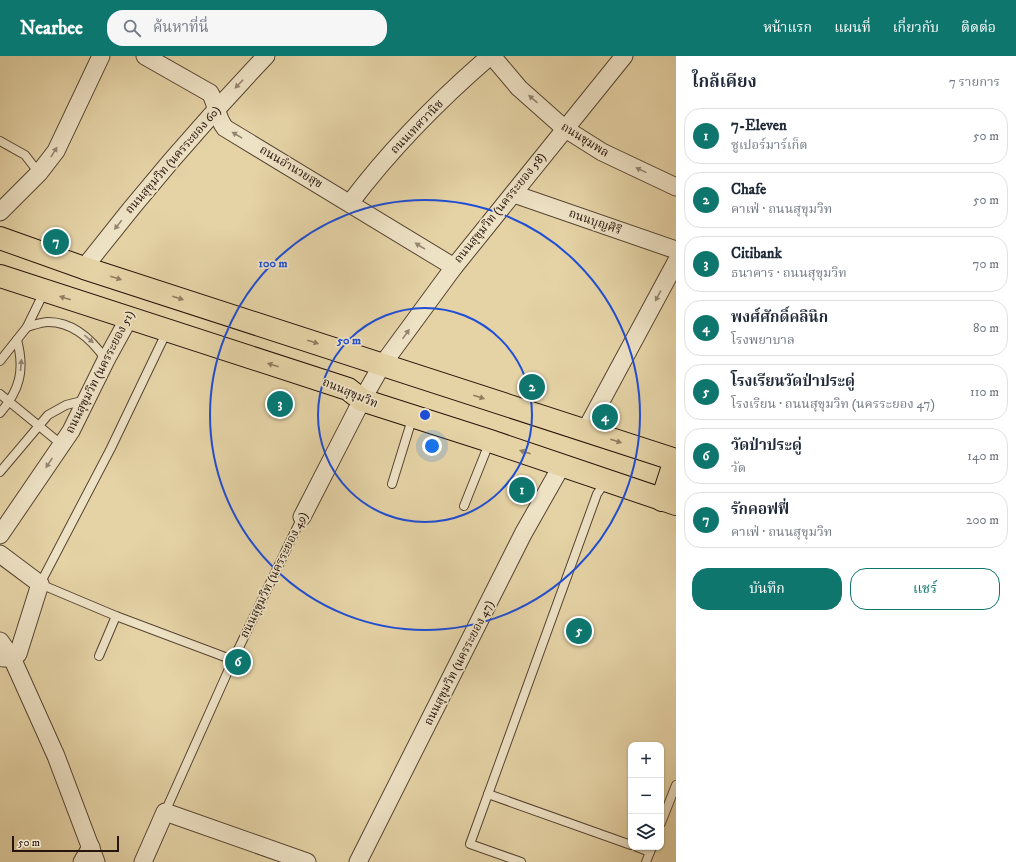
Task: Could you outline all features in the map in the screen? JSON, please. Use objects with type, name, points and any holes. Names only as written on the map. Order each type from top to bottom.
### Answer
[{"type":"main road","points":[[0,238],[84,268],[675,460],[669,502]]},
{"type":"main road","name":"ถนนสุขุมวิท","points":[[0,276],[348,389],[362,400],[490,441],[669,502]]},
{"type":"main road","name":"ถนนสุขุมวิท (นครระยอง 51)","points":[[129,318],[141,286]]},
{"type":"street","points":[[0,212],[39,173],[56,151],[101,56]]},
{"type":"street","name":"ถนนอำนวยสุข","points":[[145,56],[210,93],[215,100],[216,109],[225,128],[454,266]]},
{"type":"street","name":"ถนนสุขุมวิท (นครระยอง 60)","points":[[84,268],[119,222],[216,109],[266,56]]},
{"type":"street","name":"ถนนชุมพล","points":[[491,56],[519,88],[564,128],[602,152],[676,187]]},
{"type":"street","name":"ถนนเทศวานิช","points":[[350,203],[378,168],[462,80],[491,56]]},
{"type":"street","name":"ถนนสุขุมวิท (นครระยอง 58)","points":[[362,400],[382,365],[454,266],[514,194],[564,128],[624,56]]},
{"type":"street","name":"ถนนบุญศิริ","points":[[514,194],[676,250]]},
{"type":"street","points":[[585,431],[676,262]]},
{"type":"street","name":"ถนนสุขุมวิท (นครระยอง 51)","points":[[0,536],[71,431],[106,360],[129,318]]},
{"type":"street","name":"ถนนสุขุมวิท (นครระยอง 49)","points":[[302,517],[362,400]]},
{"type":"street","name":"ถนนสุขุมวิท (นครระยอง 47)","points":[[358,862],[523,534],[562,465]]},
{"type":"street","points":[[0,554],[40,584],[18,654],[6,657]]},
{"type":"street","points":[[0,641],[6,657],[56,756],[94,854],[82,862]]},
{"type":"street","points":[[165,812],[307,862]]},
{"type":"street","name":"ถนนสุขุมวิท (นครระยอง 49)","points":[[142,862],[165,812]]},
{"type":"lane","points":[[0,141],[25,155],[39,173]]},
{"type":"lane","points":[[0,361],[27,327],[44,291]]},
{"type":"lane","points":[[27,327],[48,322],[66,326],[84,335],[95,344],[106,360]]},
{"type":"lane","points":[[167,331],[111,448],[40,584],[116,616],[233,660]]},
{"type":"lane","points":[[0,413],[16,390],[21,357],[17,340]]},
{"type":"lane","points":[[0,394],[61,444]]},
{"type":"lane","points":[[0,472],[48,415],[66,405],[87,400]]},
{"type":"lane","points":[[392,484],[413,416]]},
{"type":"lane","points":[[464,506],[490,441]]},
{"type":"lane","points":[[521,862],[470,844],[597,494],[607,480]]},
{"type":"lane","name":"ถนนสุขุมวิท (นครระยอง 49)","points":[[165,812],[233,660],[302,517]]},
{"type":"lane","points":[[99,656],[116,616]]},
{"type":"lane","points":[[664,815],[676,784]]},
{"type":"lane","points":[[488,794],[628,844]]},
{"type":"lane","points":[[646,862],[651,850]]},
{"type":"place","name":"รักคอฟฟี่","points":[[56,242]]},
{"type":"place","name":"Chafe","points":[[532,387]]},
{"type":"place","name":"Citibank","points":[[280,404]]},
{"type":"place","name":"พงศ์ศักดิ์คลินิก","points":[[605,417]]},
{"type":"place","name":"7-Eleven","points":[[522,490]]},
{"type":"place","name":"โรงเรียนวัดป่าประดู่","points":[[579,631]]},
{"type":"place","name":"วัดป่าประดู่","points":[[238,662]]}]
